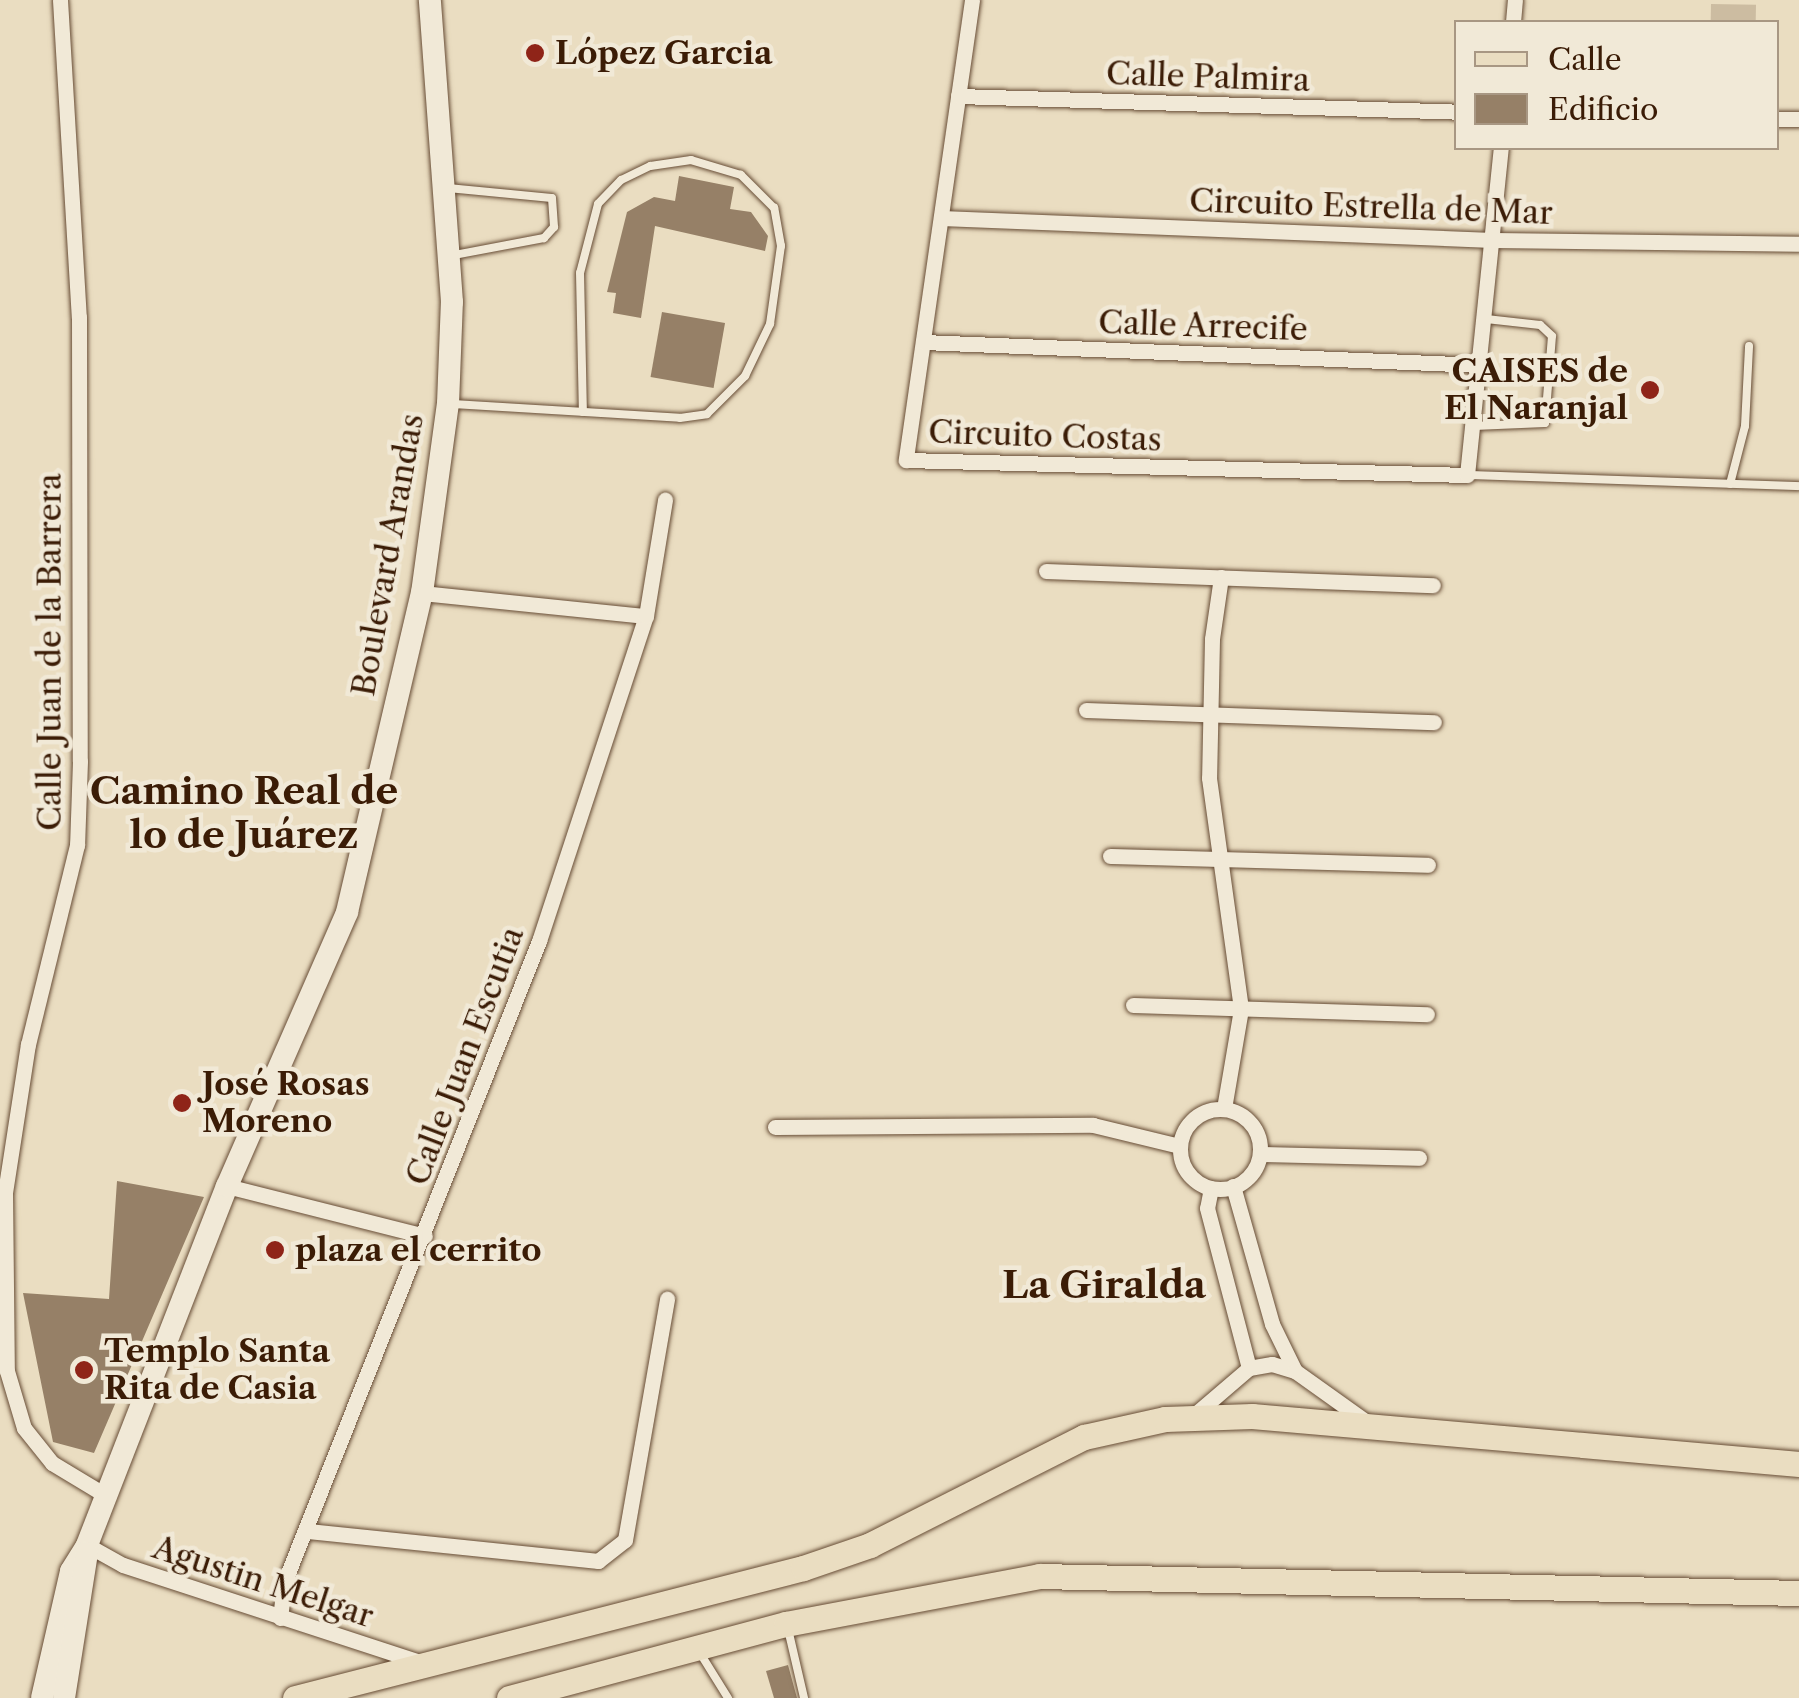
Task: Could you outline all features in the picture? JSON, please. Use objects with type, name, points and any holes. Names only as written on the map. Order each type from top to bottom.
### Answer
[{"type":"main road","name":"Boulevard Arandas","points":[[64,1698],[88,1545],[105,1495],[226,1186],[347,912],[422,592],[448,404],[448,256],[430,0]]},
{"type":"main road","points":[[296,1698],[802,1568],[870,1545],[1084,1437],[1193,1416],[1799,1464]]},
{"type":"main road","name":"Boulevard Arandas","points":[[42,1698],[71,1570],[88,1545]]},
{"type":"main road","points":[[510,1698],[696,1644],[1039,1576],[1799,1593]]},
{"type":"street","name":"Calle Juan de la Barrera","points":[[60,0],[79,317],[77,845],[28,1044],[6,1192],[7,1371],[24,1428],[52,1464],[105,1495]]},
{"type":"street","name":"Circuito Costas","points":[[972,0],[906,460],[1467,475]]},
{"type":"street","name":"Calle Palmira","points":[[958,96],[1454,112]]},
{"type":"street","points":[[1467,475],[1482,365],[1502,150]]},
{"type":"street","name":"Circuito Estrella de Mar","points":[[940,218],[1493,240],[1799,244]]},
{"type":"street","name":"Calle Arrecife","points":[[923,342],[1482,365]]},
{"type":"street","name":"Calle Juan Escutia","points":[[280,1618],[284,1583],[308,1531],[539,942],[646,616],[666,500]]},
{"type":"street","points":[[1046,571],[1433,585]]},
{"type":"street","points":[[1221,577],[1209,714],[1218,860],[1241,1009],[1224,1108]]},
{"type":"street","points":[[422,592],[646,616]]},
{"type":"street","points":[[1086,710],[1434,722]]},
{"type":"street","points":[[1110,856],[1428,865]]},
{"type":"street","points":[[1133,1005],[1427,1014]]},
{"type":"street","points":[[1224,1108],[1250,1122],[1260,1154],[1246,1180],[1234,1186],[1212,1188],[1183,1165],[1180,1146],[1199,1114],[1224,1108]]},
{"type":"street","points":[[775,1126],[1092,1126],[1180,1146]]},
{"type":"street","points":[[1260,1154],[1419,1158]]},
{"type":"street","points":[[226,1186],[425,1236]]},
{"type":"street","points":[[1234,1186],[1272,1324],[1295,1371]]},
{"type":"street","points":[[1212,1188],[1207,1208],[1249,1368]]},
{"type":"street","points":[[308,1531],[598,1561],[625,1540],[667,1299]]},
{"type":"street","points":[[1193,1416],[1249,1368],[1272,1364],[1295,1371],[1378,1430]]},
{"type":"street","name":"Agustin Melgar","points":[[88,1545],[123,1565],[425,1664]]},
{"type":"lane","points":[[448,404],[583,412],[706,414],[745,376],[770,324],[780,246],[774,208],[741,175],[691,160],[650,166],[621,180],[598,204],[580,273],[583,412]]},
{"type":"lane","points":[[444,188],[552,198],[554,226],[544,238],[448,256]]},
{"type":"lane","points":[[1474,426],[1545,423],[1552,336],[1540,325],[1486,318]]},
{"type":"lane","points":[[1730,484],[1745,426],[1749,346]]},
{"type":"lane","points":[[1467,475],[1799,486]]},
{"type":"lane","points":[[786,1624],[804,1698]]},
{"type":"lane","points":[[696,1644],[728,1698]]},
{"type":"shaded area","points":[[1711,4],[1756,5],[1756,20],[1711,20]]},
{"type":"building","points":[[679,176],[734,187],[730,209],[751,212],[768,236],[765,251],[655,226],[641,318],[613,313],[616,293],[607,292],[627,212],[654,197],[675,201]]},
{"type":"building","points":[[662,312],[725,323],[714,388],[651,377]]},
{"type":"building","name":"Templo Santa Rita de Casia","points":[[117,1181],[204,1197],[94,1453],[53,1442],[23,1293],[109,1299]]},
{"type":"building","points":[[788,1665],[797,1698],[774,1698],[766,1671]]},
{"type":"place","name":"López Garcia","points":[[535,53]]},
{"type":"place","name":"CAISES de El Naranjal","points":[[1650,390]]},
{"type":"place","name":"José Rosas Moreno","points":[[182,1103]]},
{"type":"place","name":"plaza el cerrito","points":[[275,1250]]},
{"type":"place","name":"Templo Santa Rita de Casia","points":[[84,1370]]},
{"type":"district","name":"Camino Real de lo de Juárez","points":[[244,813]]},
{"type":"district","name":"La Giralda","points":[[1104,1285]]}]
